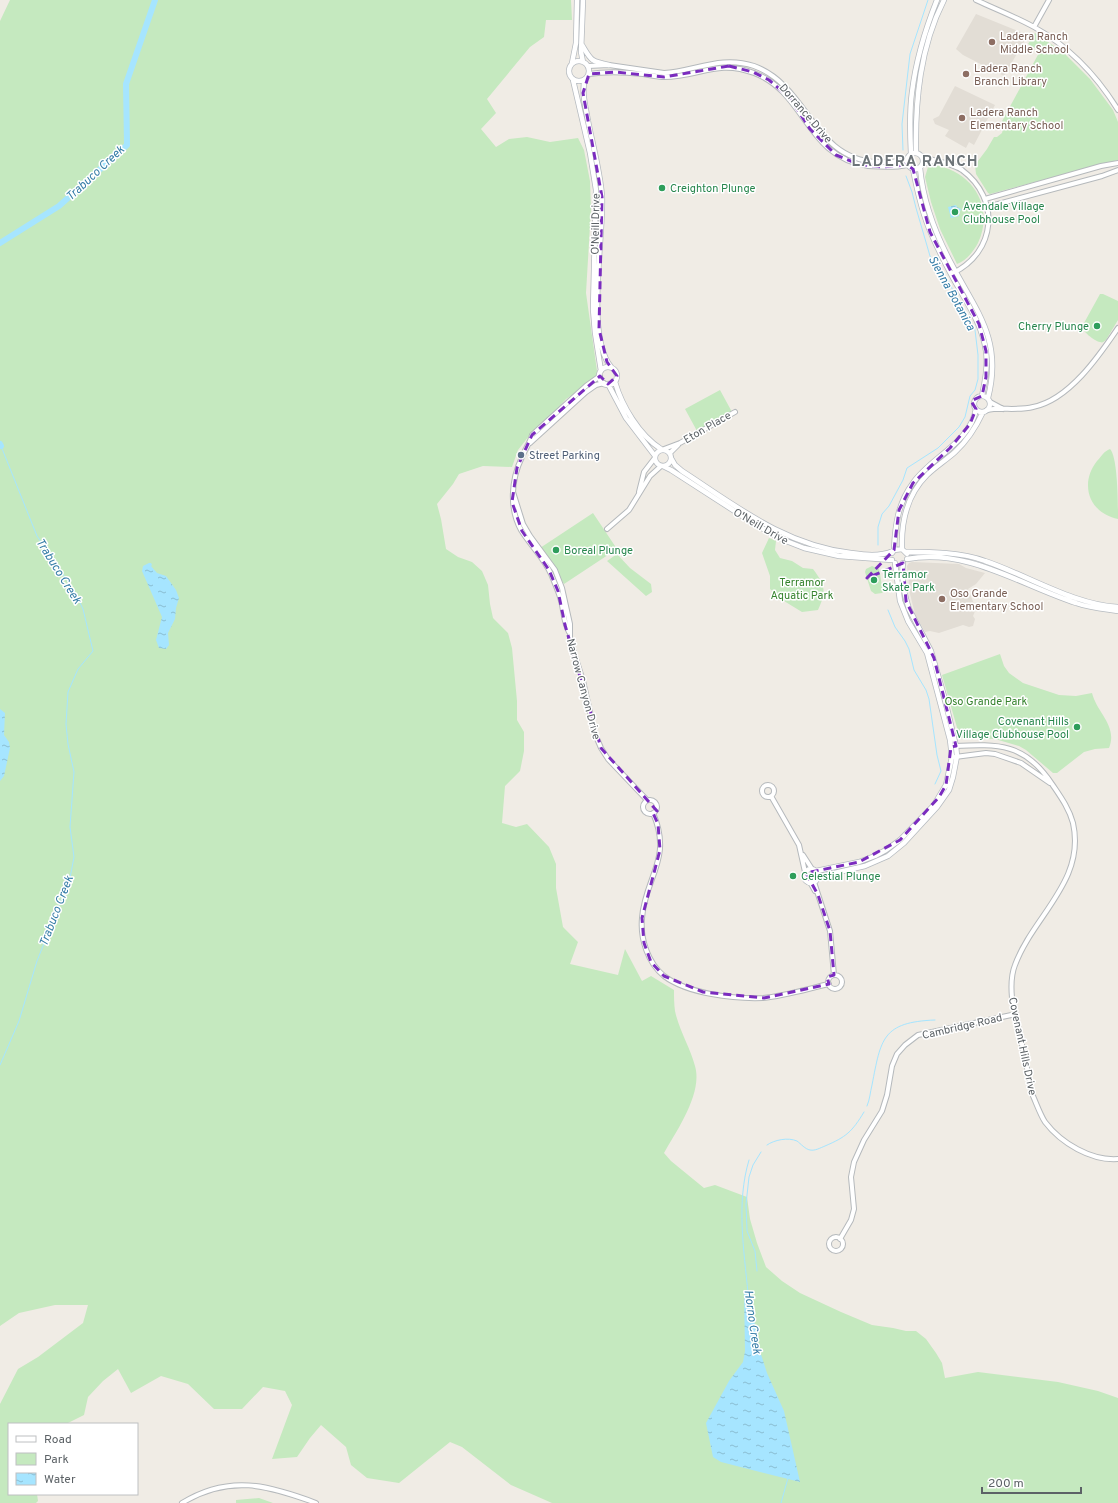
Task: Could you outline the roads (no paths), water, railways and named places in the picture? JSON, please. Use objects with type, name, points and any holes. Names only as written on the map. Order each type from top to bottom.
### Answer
[{"type":"main road","name":"O'Neill Drive","points":[[577,0],[576,43],[572,63],[568,69],[568,72],[572,80],[590,153],[596,190],[592,309],[600,374],[626,418],[655,458],[657,464],[671,470],[766,531],[785,541],[804,548],[839,556],[894,561],[899,564],[905,561],[928,557],[957,560],[980,565],[1004,573],[1075,603],[1096,609],[1118,611]]},
{"type":"main road","points":[[583,0],[581,44],[583,62]]},
{"type":"main road","points":[[914,153],[910,121],[912,92],[924,34],[937,0]]},
{"type":"main road","points":[[944,0],[931,32],[920,74],[914,153],[907,162],[912,169],[930,232],[950,274],[979,324],[984,341],[986,377],[982,396],[975,400],[974,405],[976,409],[967,429],[950,448],[924,469],[907,492],[900,506],[896,521],[894,551],[891,555],[894,561],[900,601],[908,620],[928,653],[953,746]]},
{"type":"main road","points":[[581,44],[587,56],[594,62],[609,65]]},
{"type":"main road","points":[[572,63],[578,61],[583,62],[588,66],[589,74],[585,79],[579,81],[572,80]]},
{"type":"main road","name":"O'Neill Drive","points":[[585,79],[583,93],[602,197],[597,299],[599,329],[605,357],[617,374],[615,382],[623,402],[632,417],[647,437],[671,455],[675,465],[682,471],[756,519],[786,536],[839,552],[863,555],[879,555],[902,548]]},
{"type":"main road","points":[[914,153],[922,156],[922,186],[927,206],[937,234],[980,315],[988,337],[992,366],[989,400],[990,407],[985,411],[960,446],[934,469],[919,485],[909,502],[903,523],[902,548],[906,552],[958,555],[983,560],[1073,597],[1118,607]]},
{"type":"main road","points":[[912,169],[922,166]]},
{"type":"main road","points":[[600,374],[605,368],[611,367]]},
{"type":"main road","points":[[606,384],[615,382]]},
{"type":"main road","points":[[982,396],[989,400]]},
{"type":"main road","points":[[976,409],[985,411]]},
{"type":"main road","points":[[934,469],[934,464],[950,451],[950,448]]},
{"type":"main road","points":[[655,458],[657,452],[663,449]]},
{"type":"main road","points":[[662,466],[670,463],[671,455]]},
{"type":"main road","points":[[906,552],[903,585],[907,605],[934,658],[953,746],[954,757],[953,777],[944,798],[927,819],[904,843],[888,856],[865,866],[817,877],[812,882],[805,878],[805,872],[859,862],[875,856],[900,840],[939,797],[946,785],[954,757]]},
{"type":"main road","points":[[814,870],[817,877]]},
{"type":"street","points":[[976,0],[1034,27],[1055,41],[1081,62],[1100,84],[1118,110]]},
{"type":"street","points":[[1034,27],[1049,0]]},
{"type":"street","name":"Dorrance Drive","points":[[589,74],[615,72],[664,78],[698,72],[738,62],[754,66],[772,76],[795,97],[827,140],[847,155],[866,161],[907,162]]},
{"type":"street","name":"Dorrance Drive","points":[[588,66],[609,65],[664,73],[716,63],[728,64]]},
{"type":"street","points":[[922,156],[952,165],[964,172],[972,179],[985,199],[987,207],[987,228],[982,248],[970,262],[950,274]]},
{"type":"street","points":[[922,166],[934,160]]},
{"type":"street","points":[[985,199],[1118,162]]},
{"type":"street","points":[[987,207],[1102,176],[1118,170]]},
{"type":"street","points":[[985,411],[1016,410],[1034,407],[1050,401],[1091,366],[1118,328]]},
{"type":"street","name":"Narrow Canyon Drive","points":[[530,443],[532,435],[600,374]]},
{"type":"street","name":"Narrow Canyon Drive","points":[[606,384],[596,385],[586,392],[530,443],[517,468],[512,502],[516,518],[522,531],[549,570],[558,591],[565,625],[569,632],[570,640],[583,681],[590,716],[601,748],[608,759],[647,800],[654,800],[657,804],[656,810],[652,813]]},
{"type":"street","points":[[989,400],[1004,410]]},
{"type":"street","name":"Eton Place","points":[[663,449],[680,443],[735,412]]},
{"type":"street","name":"Eton Place","points":[[671,455],[680,443]]},
{"type":"street","points":[[638,494],[644,472],[655,458]]},
{"type":"street","points":[[607,529],[628,510],[650,476],[662,466]]},
{"type":"street","name":"Covenant Hills Drive","points":[[953,746],[998,746],[1019,751],[1024,754],[1046,774],[1060,795],[1072,823],[1074,849],[1072,863],[1065,882],[1030,937],[1014,966],[1011,984],[1033,1096],[1045,1121],[1052,1130],[1068,1144],[1087,1153],[1118,1159]]},
{"type":"street","name":"Covenant Hills Drive","points":[[954,757],[986,753],[995,754],[1021,763],[1052,784]]},
{"type":"street","points":[[1021,763],[1024,754]]},
{"type":"street","points":[[771,796],[798,845],[805,872]]},
{"type":"street","name":"Narrow Canyon Drive","points":[[647,800],[643,808],[646,812],[652,813]]},
{"type":"street","name":"Narrow Canyon Drive","points":[[652,813],[658,824],[660,850],[658,864],[646,899],[642,918],[642,932],[644,944],[651,962],[664,976],[689,988],[734,997],[764,998],[828,984]]},
{"type":"street","points":[[801,852],[814,870]]},
{"type":"street","points":[[812,882],[830,931],[834,975]]},
{"type":"street","points":[[834,975],[838,975],[841,978],[841,986],[838,988],[833,988],[828,984],[829,978],[834,975]]},
{"type":"street","name":"Cambridge Road","points":[[840,1239],[851,1220],[854,1209],[851,1177],[854,1162],[864,1140],[882,1111],[887,1095],[892,1066],[897,1054],[905,1045],[918,1035],[1016,1014]]},
{"type":"street","points":[[182,1503],[202,1492],[226,1486],[245,1485],[268,1487],[289,1492],[316,1503]]},
{"type":"water","name":"Avendale Village Clubhouse Pool","points":[[956,205],[961,209],[959,216],[951,218],[948,207]]},
{"type":"water","points":[[151,563],[151,566],[157,573],[166,576],[176,590],[179,598],[175,619],[168,633],[169,645],[166,649],[159,648],[156,640],[162,617],[142,571],[143,566]]},
{"type":"water","points":[[0,709],[5,713],[4,735],[9,742],[10,748],[4,776],[0,781]]},
{"type":"water","points":[[744,1293],[751,1293],[757,1342],[767,1373],[784,1411],[800,1482],[721,1462],[713,1457],[706,1423],[729,1381],[743,1362],[745,1351]]},
{"type":"waterway","name":"Trabuco Creek","points":[[0,243],[59,206],[127,145],[126,84],[155,0]]},
{"type":"waterway","name":"Sienna Botanica","points":[[903,150],[902,124],[910,54],[928,0]]},
{"type":"waterway","name":"Sienna Botanica","points":[[878,545],[878,527],[882,514],[889,506],[903,480],[907,468],[938,448],[959,427],[965,417],[970,396],[975,390],[978,379],[978,355],[975,330],[961,308],[949,282],[934,264],[930,256],[906,176]]},
{"type":"waterway","name":"Trabuco Creek","points":[[0,1065],[19,1021],[37,961],[70,878],[74,857],[70,827],[74,772],[68,744],[66,724],[68,692],[78,669],[93,651],[83,609],[75,592],[37,536],[1,446]]},
{"type":"waterway","name":"Sienna Botanica","points":[[888,610],[895,627],[909,649],[914,670],[926,690],[929,699],[937,755],[941,771],[935,784]]},
{"type":"waterway","points":[[867,1106],[878,1056],[887,1036],[894,1029],[904,1025],[917,1021],[935,1020]]},
{"type":"waterway","points":[[767,1145],[777,1140],[790,1139],[797,1141],[805,1148],[812,1150],[818,1149],[838,1140],[848,1133],[864,1112]]},
{"type":"waterway","name":"Horno Creek","points":[[757,1271],[755,1251],[747,1231],[746,1204],[749,1177],[753,1165],[761,1152]]},
{"type":"waterway","name":"Horno Creek","points":[[748,1293],[743,1243],[742,1210],[745,1176],[749,1160]]},
{"type":"waterway","name":"Horno Creek","points":[[781,1503],[788,1478]]},
{"type":"place","name":"Ladera Ranch Middle School","points":[[992,42]]},
{"type":"place","name":"Ladera Ranch Branch Library","points":[[966,74]]},
{"type":"place","name":"Ladera Ranch Elementary School","points":[[962,118]]},
{"type":"place","name":"Creighton Plunge","points":[[662,188]]},
{"type":"place","name":"Avendale Village Clubhouse Pool","points":[[955,212]]},
{"type":"place","name":"Cherry Plunge","points":[[1097,326]]},
{"type":"place","name":"Street Parking","points":[[521,455]]},
{"type":"place","name":"Boreal Plunge","points":[[556,550]]},
{"type":"place","name":"Terramor Skate Park","points":[[874,580]]},
{"type":"place","name":"Oso Grande Elementary School","points":[[942,599]]},
{"type":"place","name":"Covenant Hills Village Clubhouse Pool","points":[[1077,727]]},
{"type":"place","name":"Celestial Plunge","points":[[793,876]]},
{"type":"district","name":"LADERA RANCH","points":[[915,161]]},
{"type":"park label","name":"Terramor Aquatic Park","points":[[802,588]]},
{"type":"park label","name":"Oso Grande Park","points":[[986,701]]}]
